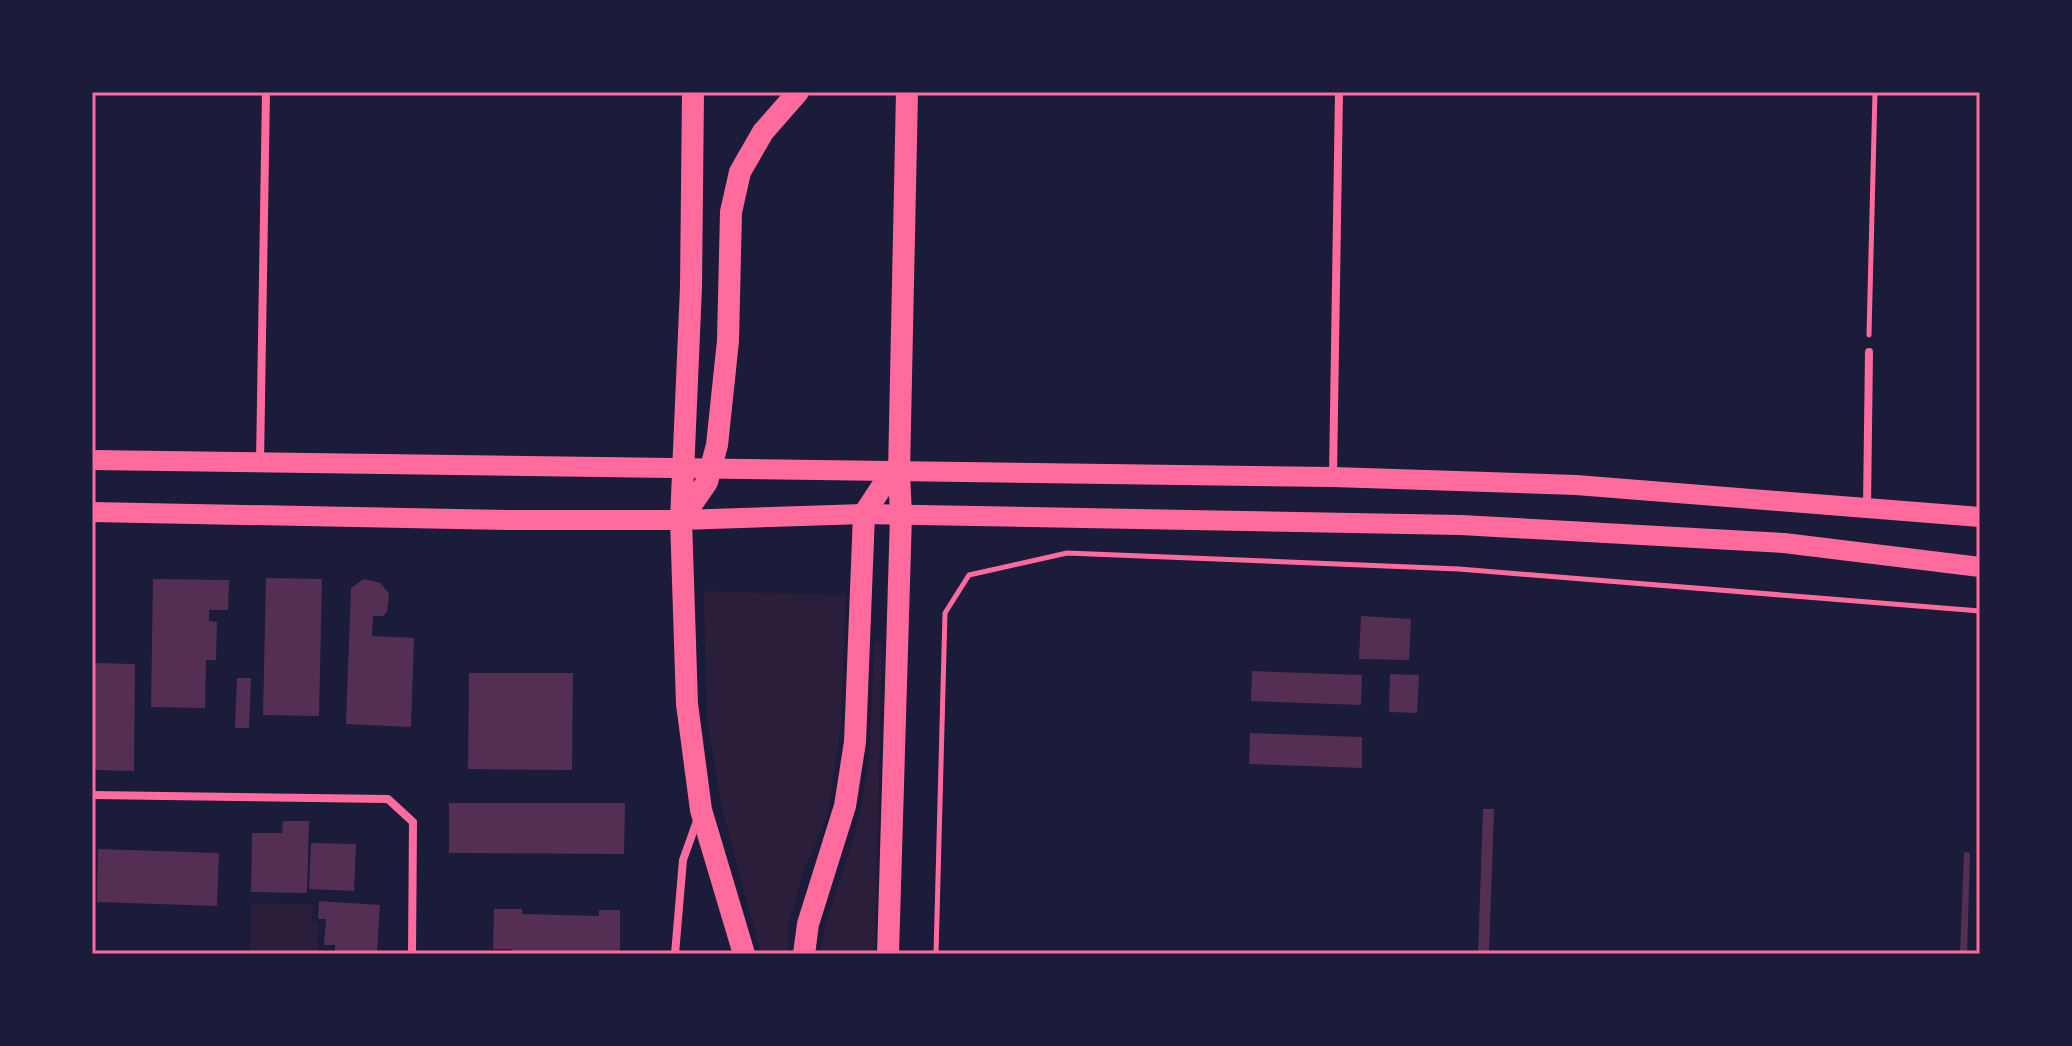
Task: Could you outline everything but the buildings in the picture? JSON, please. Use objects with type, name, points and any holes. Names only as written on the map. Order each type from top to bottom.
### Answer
[{"type":"highway","points":[[693,92],[691,287],[681,520],[687,704],[701,810],[744,954]]},
{"type":"highway","points":[[681,520],[699,497],[712,470],[717,445],[728,341],[731,212],[740,172],[763,132],[798,92]]},
{"type":"highway","points":[[888,954],[901,515],[899,473],[907,92]]},
{"type":"highway","points":[[804,954],[808,924],[845,806],[855,742],[864,514],[883,485],[899,473]]},
{"type":"main road","points":[[92,460],[1333,477],[1576,485],[1980,517]]},
{"type":"main road","points":[[92,512],[521,520],[681,520],[864,514],[1461,525],[1784,543],[1980,567]]},
{"type":"street","points":[[260,463],[266,92]]},
{"type":"street","points":[[1333,477],[1339,92]]},
{"type":"street","points":[[1867,507],[1869,352]]},
{"type":"street","points":[[92,795],[388,799],[413,822],[412,954]]},
{"type":"street","points":[[675,954],[683,860],[701,810]]},
{"type":"path","points":[[1869,352],[1875,92]]},
{"type":"path","points":[[936,954],[945,613],[969,575],[1067,553],[1459,569],[1980,611]]},
{"type":"shaded area","points":[[704,591],[846,595],[841,728],[827,818],[804,869],[788,927],[788,954],[761,954],[723,813],[707,721]]},
{"type":"shaded area","points":[[882,641],[875,954],[820,954],[828,916],[861,807],[869,745],[874,642]]},
{"type":"shaded area","points":[[251,903],[313,904],[312,922],[318,922],[317,954],[250,954]]}]
